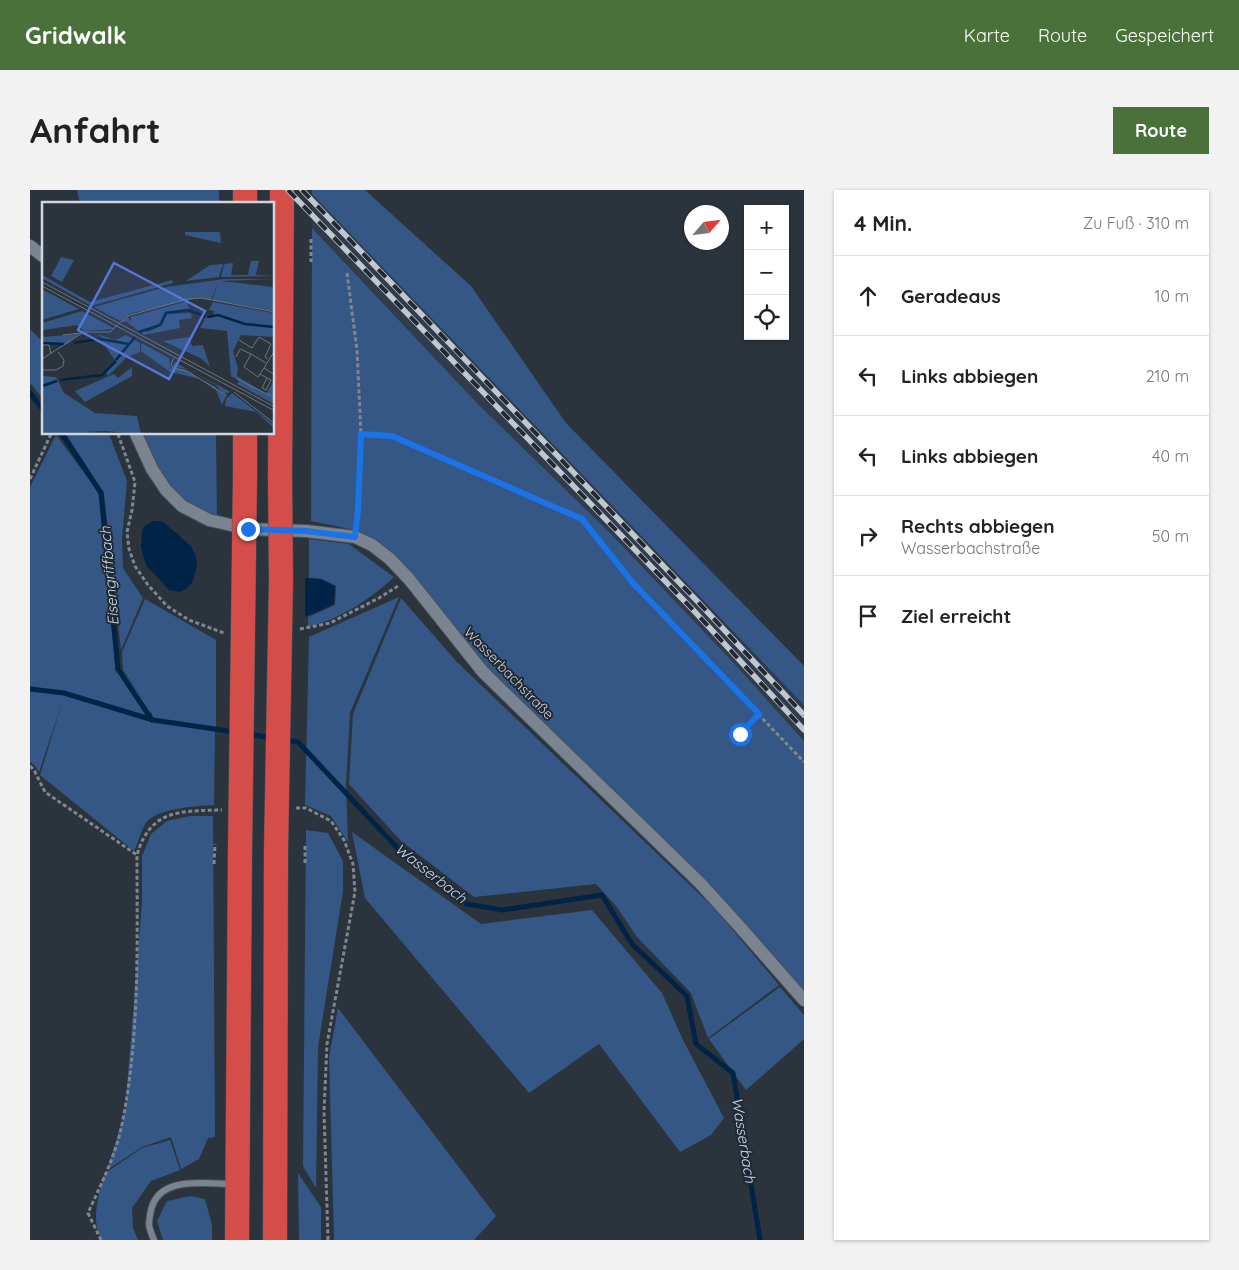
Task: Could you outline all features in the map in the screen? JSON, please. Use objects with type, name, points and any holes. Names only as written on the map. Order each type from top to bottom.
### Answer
[{"type":"highway","points":[[275,1240],[276,852],[281,580],[282,196]]},
{"type":"highway","points":[[237,1240],[245,435]]},
{"type":"street","points":[[30,246],[42,255]]},
{"type":"street","name":"Wasserbachstraße","points":[[136,435],[152,469],[166,490],[182,506],[209,520],[248,529],[306,531],[355,537],[372,545],[390,559],[409,579],[483,672],[700,883],[804,1000]]},
{"type":"lane","points":[[154,1240],[148,1225],[153,1201],[167,1188],[184,1184],[239,1184]]},
{"type":"path","points":[[311,239],[311,262]]},
{"type":"path","points":[[347,273],[357,350],[361,434],[355,537]]},
{"type":"path","points":[[361,434],[392,436],[582,519],[633,583],[804,762]]},
{"type":"path","points":[[30,479],[51,435]]},
{"type":"path","points":[[740,734],[759,714]]},
{"type":"path","points":[[30,766],[45,792],[138,855]]},
{"type":"path","points":[[214,864],[215,844]]},
{"type":"path","points":[[305,846],[305,865]]},
{"type":"path","points":[[101,1240],[88,1213],[110,1162],[122,1126]]},
{"type":"shaded area","points":[[77,190],[219,190],[219,202],[80,202]]},
{"type":"shaded area","points":[[312,190],[365,190],[471,286],[566,423],[804,666],[804,705],[312,194]]},
{"type":"shaded area","points":[[312,194],[804,705],[804,741],[731,660],[612,535],[476,402],[312,228]]},
{"type":"shaded area","points":[[312,228],[476,402],[612,535],[731,660],[804,741],[804,991],[734,911],[697,873],[480,661],[462,641],[420,584],[400,561],[376,541],[361,533],[311,521]]},
{"type":"shaded area","points":[[30,329],[40,339],[42,338],[42,398],[30,383]]},
{"type":"shaded area","points":[[56,435],[99,493],[116,676],[116,662],[144,701],[123,670],[122,652],[145,599],[216,640],[216,729],[153,719],[151,711],[150,720],[215,730],[214,805],[176,809],[156,815],[144,826],[134,851],[40,775],[62,703],[39,772],[30,762],[30,487]]},
{"type":"shaded area","points":[[67,435],[109,435],[127,481],[122,540],[123,568],[143,598],[121,650],[104,493]]},
{"type":"shaded area","points":[[142,435],[216,435],[217,518],[188,506],[180,499],[160,473]]},
{"type":"shaded area","points":[[153,521],[162,521],[191,546],[196,556],[197,566],[192,583],[186,589],[179,592],[169,590],[146,565],[141,547],[142,532],[144,526]]},
{"type":"shaded area","points":[[309,539],[349,544],[394,577],[375,593],[344,613],[308,627],[308,617],[335,605],[336,586],[322,579],[309,578]]},
{"type":"shaded area","points":[[304,578],[321,579],[335,586],[334,604],[310,615],[290,620]]},
{"type":"shaded area","points":[[399,597],[350,713],[346,785],[348,842],[331,816],[305,805],[309,637]]},
{"type":"shaded area","points":[[401,598],[457,662],[715,909],[779,985],[708,1038],[691,993],[637,937],[616,906],[596,884],[474,897],[401,841],[349,784],[353,714]]},
{"type":"shaded area","points":[[190,816],[213,816],[215,1137],[208,1138],[199,1159],[181,1169],[171,1137],[142,1147],[107,1170],[125,1112],[142,902],[142,856],[151,834],[167,821]]},
{"type":"shaded area","points":[[306,830],[328,833],[343,861],[343,891],[318,1047],[316,1188],[303,1166]]},
{"type":"shaded area","points":[[352,832],[481,924],[592,910],[662,993],[683,1040],[724,1118],[711,1135],[680,1152],[599,1044],[529,1093],[365,898]]},
{"type":"shaded area","points":[[780,987],[804,1015],[804,1039],[746,1090],[709,1039]]},
{"type":"shaded area","points":[[338,1008],[496,1216],[474,1240],[334,1240],[329,1057]]},
{"type":"shaded area","points":[[170,1140],[180,1170],[151,1181],[132,1208],[133,1228],[138,1240],[102,1240],[98,1232],[96,1216],[104,1174],[142,1148]]},
{"type":"shaded area","points":[[298,1173],[321,1207],[321,1240],[299,1240]]},
{"type":"shaded area","points":[[190,1196],[205,1199],[212,1225],[212,1240],[163,1240],[157,1221],[167,1201]]},
{"type":"pier","points":[[305,576],[305,619],[290,623],[274,622],[263,613],[265,589],[283,579]]},
{"type":"waterway","name":"Eisengriffbach","points":[[30,393],[42,408]]},
{"type":"waterway","name":"Eisengriffbach","points":[[63,435],[101,493],[118,669],[152,720]]},
{"type":"waterway","name":"Wasserbach","points":[[30,689],[64,693],[153,720],[235,732]]},
{"type":"waterway","name":"Wasserbach","points":[[248,734],[272,738]]},
{"type":"waterway","name":"Wasserbach","points":[[285,740],[298,742],[404,855],[467,904],[502,910],[602,895],[632,944],[687,996],[696,1044],[733,1073],[760,1240]]},
{"type":"railway","points":[[288,190],[696,613],[804,730]]},
{"type":"railway","points":[[302,190],[804,715]]},
{"type":"route","points":[[248,529],[306,531],[355,537],[361,434],[392,436],[484,478],[582,519],[633,583],[759,714],[740,734]]}]
